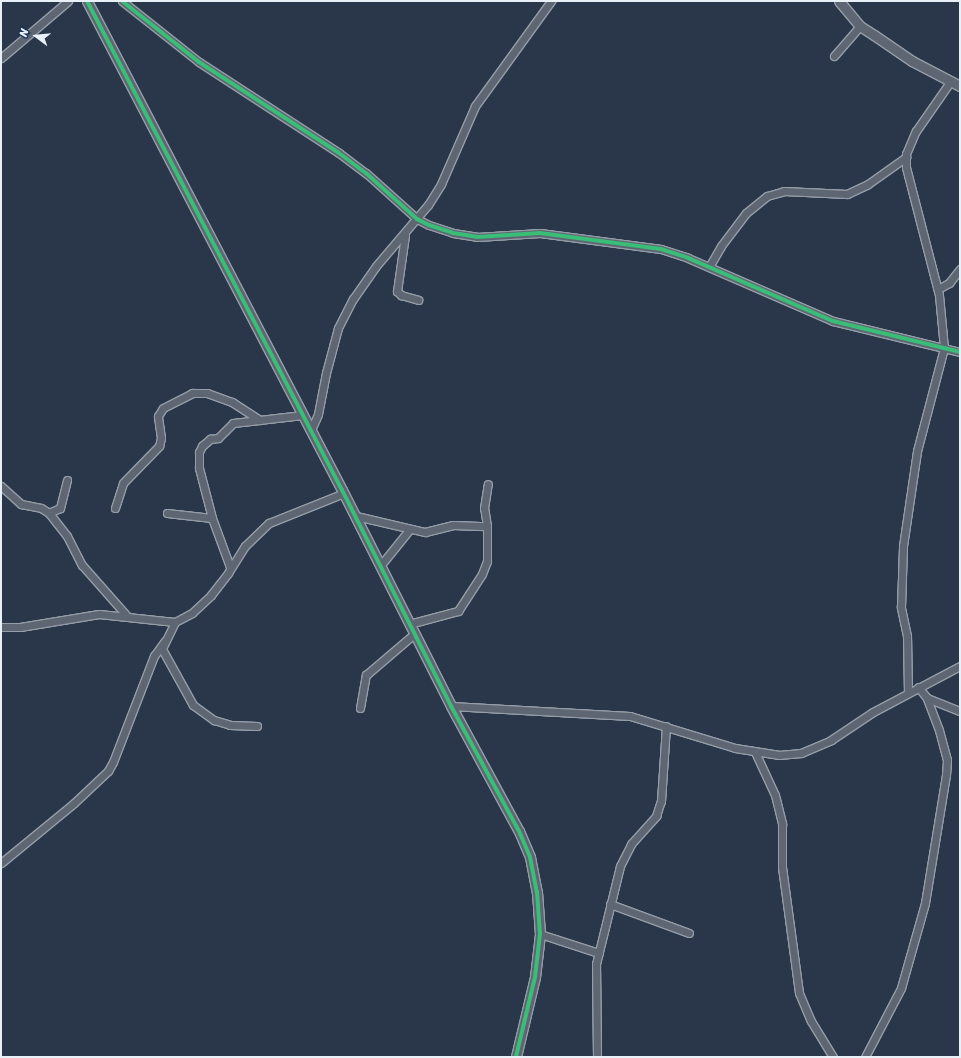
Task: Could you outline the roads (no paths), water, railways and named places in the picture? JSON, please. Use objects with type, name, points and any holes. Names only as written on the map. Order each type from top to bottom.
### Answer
[{"type":"street","points":[[1,58],[68,1]]},
{"type":"street","points":[[87,1],[356,516],[451,706],[519,831],[530,857],[537,892],[540,934],[535,977],[516,1057]]},
{"type":"street","points":[[122,1],[199,62],[360,169],[417,219],[453,233],[477,237],[540,232],[661,249],[709,267],[833,321],[960,352]]},
{"type":"street","points":[[311,430],[318,414],[326,373],[338,328],[353,299],[376,266],[417,219],[441,184],[475,106],[551,1]]},
{"type":"street","points":[[839,1],[860,26],[912,61],[960,86]]},
{"type":"street","points":[[834,56],[860,26]]},
{"type":"street","points":[[908,692],[906,636],[901,607],[903,546],[917,451],[944,348],[938,289],[906,167],[906,156],[916,131],[950,82]]},
{"type":"street","points":[[709,267],[721,246],[746,213],[767,196],[784,191],[847,194],[868,184],[906,156]]},
{"type":"street","points":[[404,235],[397,291],[401,295],[418,300]]},
{"type":"street","points":[[938,289],[949,282],[960,269]]},
{"type":"street","points":[[115,508],[123,483],[159,446],[161,438],[158,416],[164,408],[192,393],[207,393],[232,402],[260,421]]},
{"type":"street","points":[[230,566],[212,518],[199,468],[198,452],[210,439],[218,438],[233,423],[303,415]]},
{"type":"street","points":[[49,513],[60,508],[67,480]]},
{"type":"street","points":[[409,624],[451,615],[464,606],[482,574],[487,561],[487,526],[484,508],[488,484]]},
{"type":"street","points":[[1,486],[21,504],[41,508],[49,513],[67,536],[82,565],[127,616]]},
{"type":"street","points":[[1,863],[74,803],[108,771],[113,762],[154,656],[176,622],[192,613],[228,574],[230,566],[245,546],[269,523],[344,493]]},
{"type":"street","points":[[167,513],[212,518]]},
{"type":"street","points":[[356,516],[409,530],[425,532],[453,525],[487,526]]},
{"type":"street","points":[[380,566],[409,530]]},
{"type":"street","points":[[1,628],[20,627],[99,614],[176,622]]},
{"type":"street","points":[[360,708],[366,675],[414,634]]},
{"type":"street","points":[[165,641],[163,654],[174,668],[190,700],[202,714],[230,725],[257,726]]},
{"type":"street","points":[[451,706],[630,716],[755,752],[779,755],[801,753],[831,740],[873,712],[908,692],[960,666]]},
{"type":"street","points":[[866,1057],[901,988],[934,859],[946,760],[927,698],[918,687]]},
{"type":"street","points":[[927,698],[960,711]]},
{"type":"street","points":[[597,1057],[599,1047],[596,981],[599,953],[620,866],[631,844],[656,816],[665,771],[666,726]]},
{"type":"street","points":[[755,752],[775,795],[782,824],[782,867],[799,993],[811,1021],[834,1057]]},
{"type":"street","points":[[610,904],[689,933]]},
{"type":"street","points":[[540,934],[599,953]]}]
